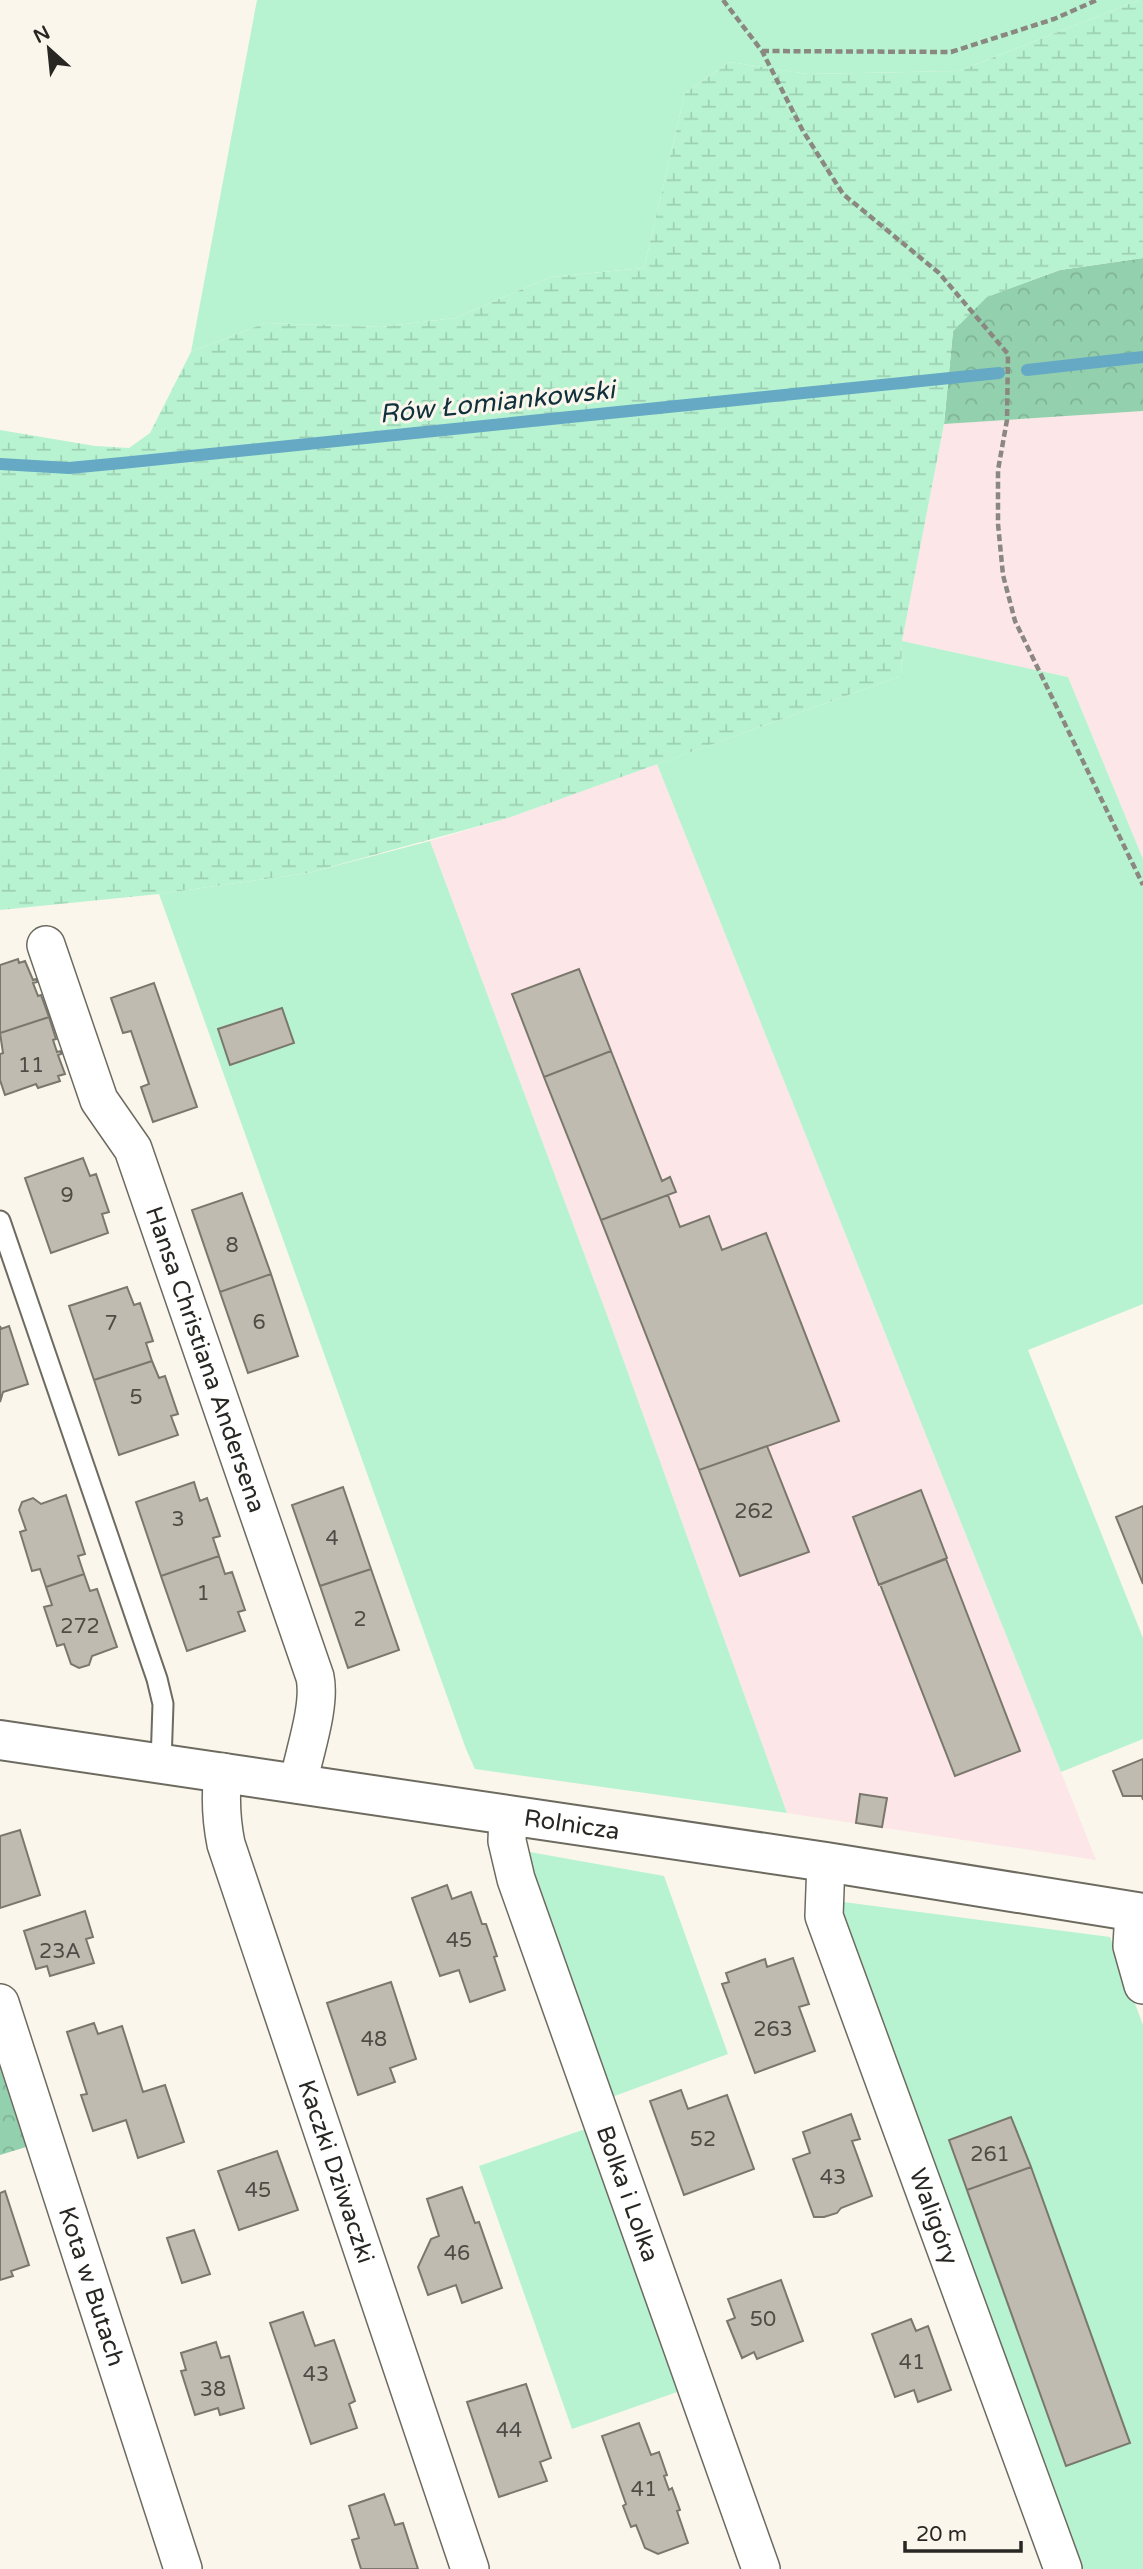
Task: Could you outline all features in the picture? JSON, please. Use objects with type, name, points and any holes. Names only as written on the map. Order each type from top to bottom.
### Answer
[{"type":"street","name":"Hansa Christiana Andersena","points":[[46,945],[99,1100],[133,1149],[315,1676],[315,1706],[298,1784]]},
{"type":"street","name":"Rolnicza","points":[[0,1740],[826,1862],[1138,1913]]},
{"type":"street","name":"Kaczki Dziwaczki","points":[[222,1772],[221,1821],[226,1844],[470,2569]]},
{"type":"street","name":"Bolka i Lolka","points":[[508,1815],[507,1842],[516,1880],[761,2569]]},
{"type":"street","name":"Waligóry","points":[[826,1862],[824,1916],[1063,2569]]},
{"type":"street","points":[[1138,1913],[1132,1946],[1143,1985]]},
{"type":"street","name":"Kota w Butach","points":[[0,2003],[183,2569]]},
{"type":"lane","points":[[0,1221],[157,1679],[163,1704],[161,1763]]},
{"type":"path","points":[[723,0],[762,51],[803,131],[843,194],[939,274],[1008,354],[1007,420],[998,470],[998,524],[1003,575],[1015,621],[1143,885]]},
{"type":"path","points":[[762,51],[951,52],[1054,19],[1097,0]]},
{"type":"shaded area","points":[[1143,411],[1143,859],[1068,677],[902,641],[944,424]]},
{"type":"shaded area","points":[[657,764],[1096,1860],[787,1813],[610,1323],[430,841],[508,818]]},
{"type":"green space","points":[[257,0],[1139,0],[959,71],[808,74],[730,62],[685,93],[644,268],[550,277],[455,318],[380,327],[265,323],[191,352]]},
{"type":"green space","points":[[1143,0],[1143,258],[1060,270],[987,297],[953,331],[944,424],[902,641],[901,676],[508,818],[308,873],[159,894],[0,910],[0,430],[95,446],[129,448],[150,433],[191,352],[265,323],[380,327],[455,318],[550,277],[644,268],[685,93],[730,62],[808,74],[959,71]]},
{"type":"green space","points":[[1143,258],[1143,411],[944,424],[953,331],[986,297],[1060,270]]},
{"type":"green space","points":[[902,641],[1068,677],[1143,859],[1143,1304],[1028,1350],[1143,1638],[1143,1739],[1061,1772],[657,764],[901,676]]},
{"type":"green space","points":[[430,841],[610,1323],[787,1813],[475,1769],[466,1749],[159,894],[308,873]]},
{"type":"green space","points":[[524,1851],[664,1876],[728,2054],[612,2097]]},
{"type":"green space","points":[[836,1901],[1110,1937],[1143,2025],[1143,2569],[1079,2569]]},
{"type":"green space","points":[[0,2065],[26,2147],[0,2155]]},
{"type":"green space","points":[[588,2128],[680,2391],[572,2429],[479,2166]]},
{"type":"building","points":[[18,959],[19,963],[25,961],[33,980],[36,979],[37,982],[33,983],[38,996],[41,995],[49,1017],[0,1033],[0,965]]},
{"type":"building","points":[[579,969],[611,1051],[544,1077],[512,994]]},
{"type":"building","points":[[154,983],[197,1107],[153,1122],[141,1087],[149,1084],[131,1031],[123,1033],[111,998]]},
{"type":"building","points":[[282,1008],[294,1043],[230,1065],[218,1029]]},
{"type":"building","points":[[49,1017],[57,1052],[61,1051],[58,1055],[65,1074],[58,1076],[60,1081],[38,1088],[36,1084],[5,1095],[0,1080],[0,1054],[3,1053],[0,1033]]},
{"type":"building","points":[[611,1051],[662,1181],[670,1177],[676,1192],[601,1220],[544,1077]]},
{"type":"building","points":[[83,1158],[90,1176],[96,1174],[109,1212],[102,1214],[108,1233],[51,1253],[25,1178]]},
{"type":"building","points":[[242,1193],[271,1274],[220,1292],[192,1210]]},
{"type":"building","points":[[668,1195],[680,1227],[709,1216],[722,1250],[766,1233],[839,1421],[699,1470],[601,1220]]},
{"type":"building","points":[[271,1274],[298,1356],[248,1373],[220,1292]]},
{"type":"building","points":[[127,1287],[134,1305],[140,1303],[153,1341],[146,1343],[152,1361],[94,1380],[69,1306]]},
{"type":"building","points":[[0,1326],[1,1329],[9,1326],[28,1384],[3,1392],[0,1402]]},
{"type":"building","points":[[152,1361],[159,1378],[165,1376],[178,1414],[171,1416],[178,1435],[119,1455],[94,1380]]},
{"type":"building","points":[[767,1446],[809,1552],[740,1576],[699,1470]]},
{"type":"building","points":[[194,1482],[200,1501],[207,1498],[220,1536],[213,1538],[219,1556],[161,1576],[136,1502]]},
{"type":"building","points":[[343,1487],[371,1569],[320,1586],[292,1505]]},
{"type":"building","points":[[921,1490],[947,1558],[879,1585],[853,1517]]},
{"type":"building","points":[[66,1495],[85,1554],[78,1556],[84,1574],[46,1587],[40,1569],[32,1571],[20,1532],[26,1530],[19,1510],[22,1502],[33,1498],[41,1504]]},
{"type":"building","points":[[1143,1506],[1143,1584],[1116,1517]]},
{"type":"building","points":[[219,1556],[225,1574],[232,1572],[245,1610],[238,1612],[245,1631],[187,1651],[161,1576]]},
{"type":"building","points":[[946,1559],[1020,1751],[955,1776],[880,1584]]},
{"type":"building","points":[[371,1569],[399,1650],[348,1668],[320,1586]]},
{"type":"building","points":[[84,1574],[90,1591],[97,1589],[117,1647],[92,1656],[89,1665],[79,1668],[71,1664],[64,1644],[57,1646],[44,1607],[52,1605],[46,1587]]},
{"type":"building","points":[[1143,1759],[1143,1800],[1142,1796],[1123,1796],[1113,1771]]},
{"type":"building","points":[[860,1794],[887,1798],[882,1827],[856,1823]]},
{"type":"building","points":[[20,1830],[40,1895],[0,1908],[0,1836]]},
{"type":"building","points":[[447,1885],[452,1899],[471,1892],[482,1924],[486,1924],[505,1990],[470,2002],[459,1970],[440,1976],[412,1898]]},
{"type":"building","points":[[85,1911],[93,1937],[86,1939],[94,1963],[50,1976],[47,1966],[36,1969],[24,1931]]},
{"type":"building","points":[[793,1958],[809,2004],[799,2007],[815,2051],[755,2073],[722,1984],[729,1982],[726,1973],[765,1959],[767,1967]]},
{"type":"building","points":[[391,1982],[416,2059],[390,2068],[395,2082],[358,2095],[327,2003]]},
{"type":"building","points":[[94,2023],[98,2034],[122,2026],[143,2092],[165,2085],[184,2142],[138,2158],[126,2120],[93,2131],[81,2095],[87,2094],[67,2032]]},
{"type":"building","points":[[681,2090],[688,2109],[727,2095],[754,2169],[684,2195],[650,2101]]},
{"type":"building","points":[[851,2114],[860,2139],[852,2141],[872,2196],[841,2208],[837,2213],[814,2217],[793,2159],[810,2153],[803,2132]]},
{"type":"building","points":[[1011,2117],[1031,2167],[967,2190],[949,2140]]},
{"type":"building","points":[[277,2151],[298,2210],[239,2230],[218,2171]]},
{"type":"building","points":[[1031,2167],[1130,2443],[1066,2466],[967,2190]]},
{"type":"building","points":[[462,2187],[475,2223],[479,2222],[502,2288],[462,2303],[456,2285],[428,2295],[418,2267],[431,2239],[439,2236],[427,2199]]},
{"type":"building","points":[[5,2191],[29,2265],[11,2271],[13,2276],[0,2280],[0,2193]]},
{"type":"building","points":[[194,2230],[210,2274],[182,2283],[167,2238]]},
{"type":"building","points":[[781,2280],[803,2341],[757,2359],[754,2352],[742,2358],[727,2321],[735,2318],[728,2299]]},
{"type":"building","points":[[303,2312],[315,2346],[334,2340],[355,2401],[349,2404],[357,2428],[311,2444],[270,2323]]},
{"type":"building","points":[[911,2319],[916,2331],[928,2326],[951,2390],[918,2402],[914,2390],[895,2397],[872,2334]]},
{"type":"building","points":[[216,2342],[221,2358],[229,2356],[244,2408],[220,2415],[218,2408],[195,2415],[181,2371],[186,2370],[181,2353]]},
{"type":"building","points":[[526,2384],[551,2458],[540,2462],[547,2481],[499,2497],[467,2402]]},
{"type":"building","points":[[639,2423],[651,2455],[659,2452],[667,2475],[664,2476],[669,2490],[672,2488],[680,2510],[677,2511],[688,2543],[658,2554],[645,2548],[636,2525],[631,2527],[623,2506],[626,2504],[602,2436]]},
{"type":"building","points":[[384,2494],[395,2525],[403,2523],[418,2569],[361,2569],[352,2540],[359,2538],[349,2506]]},
{"type":"waterway","name":"Rów Łomiankowski","points":[[1027,370],[1143,357]]},
{"type":"waterway","name":"Rów Łomiankowski","points":[[0,464],[69,468],[999,373]]}]
